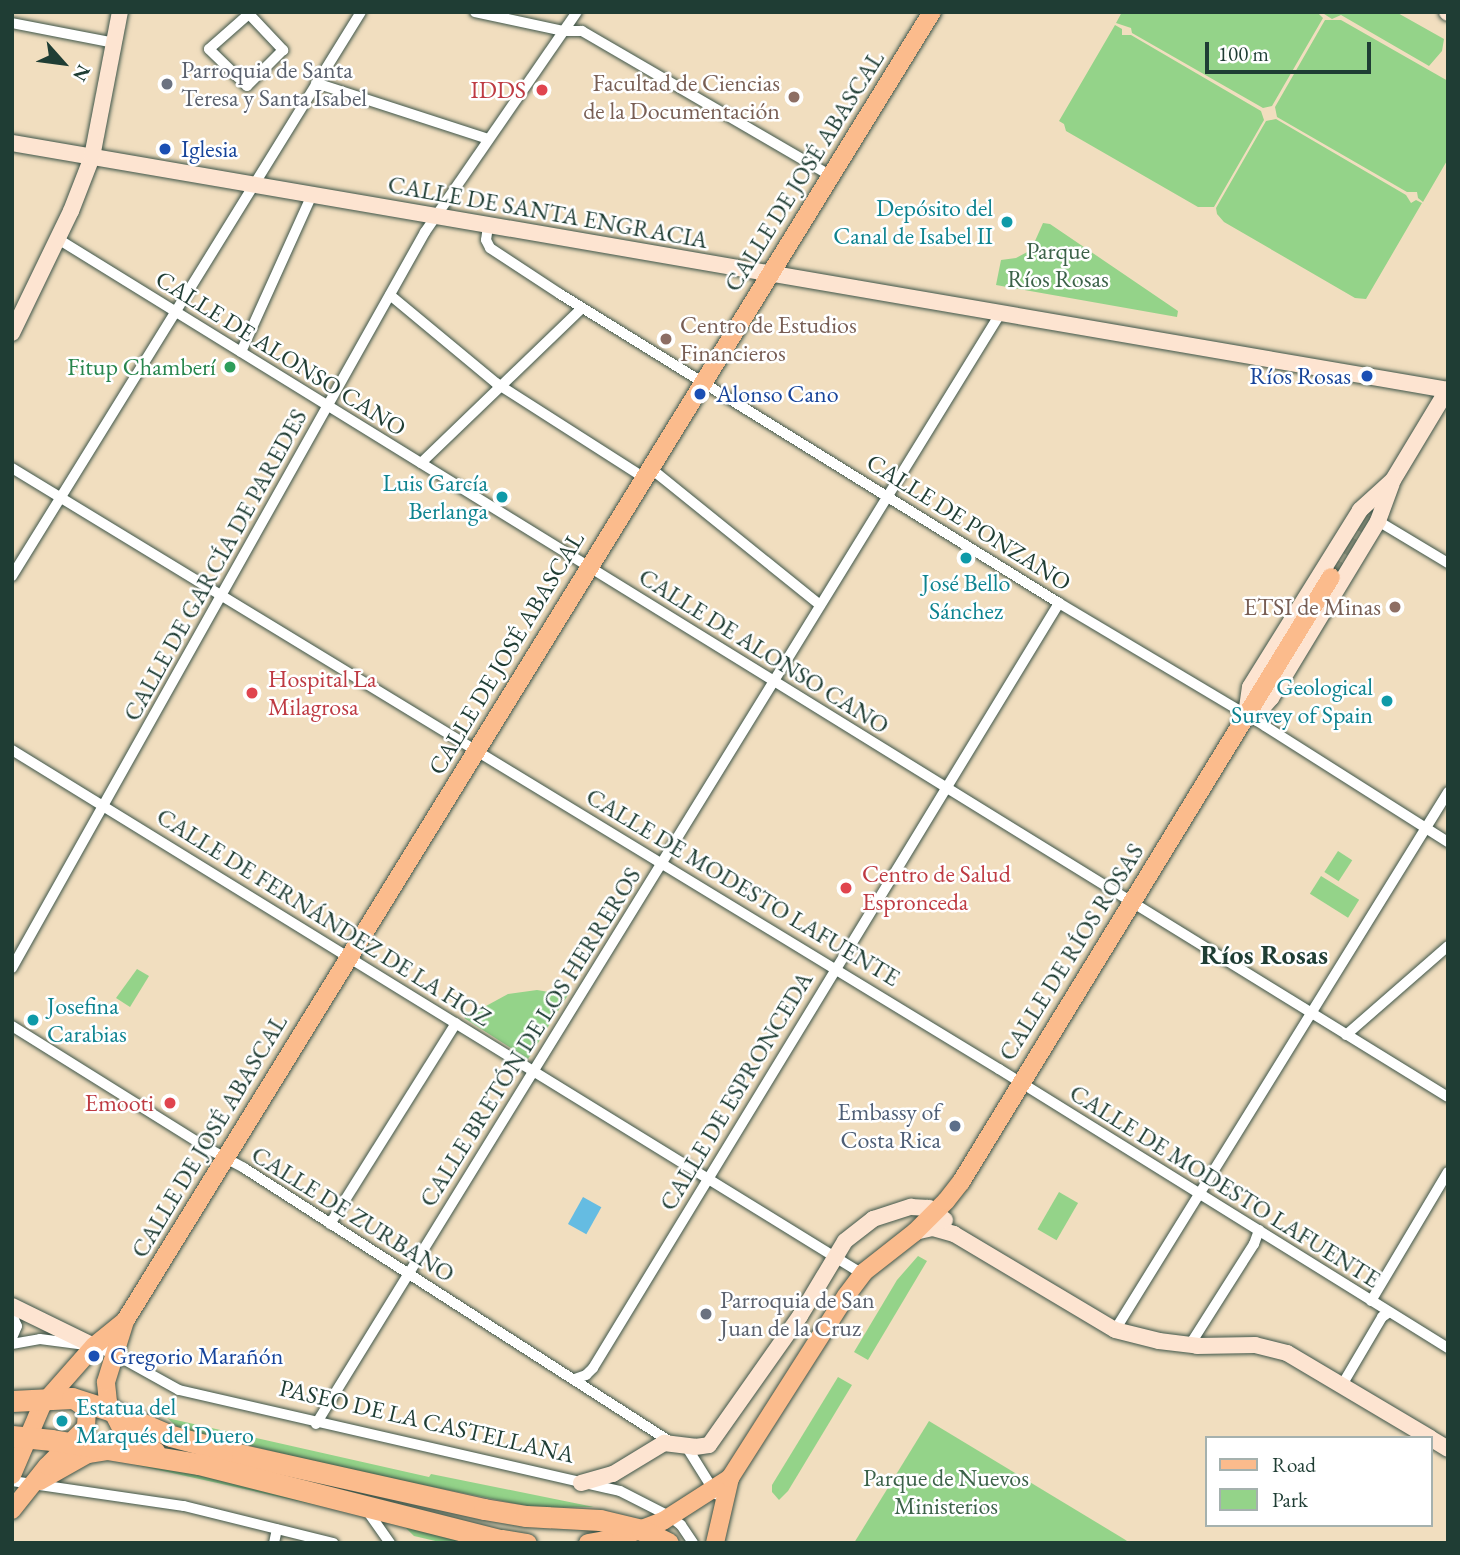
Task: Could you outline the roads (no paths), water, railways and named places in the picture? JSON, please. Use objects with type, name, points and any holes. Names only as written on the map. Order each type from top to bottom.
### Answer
[{"type":"highway","points":[[12,1401],[48,1397],[72,1398],[110,1410],[183,1440],[484,1509],[526,1516],[600,1520],[642,1530],[668,1543]]},
{"type":"highway","points":[[17,1451],[71,1443],[199,1464],[507,1541]]},
{"type":"main road","name":"CALLE DE JOSÉ ABASCAL","points":[[125,1321],[587,566],[932,12]]},
{"type":"main road","name":"CALLE DE RÍOS ROSAS","points":[[730,1478],[864,1272],[915,1232],[961,1182],[1331,577]]},
{"type":"main road","points":[[17,1451],[48,1397],[94,1346],[125,1321]]},
{"type":"main road","points":[[125,1321],[106,1382],[110,1410],[117,1425],[136,1443],[199,1464]]},
{"type":"main road","points":[[12,1510],[83,1432],[87,1410],[72,1398]]},
{"type":"main road","points":[[34,1484],[88,1454],[119,1450]]},
{"type":"main road","points":[[588,1543],[642,1530],[671,1517],[730,1478]]},
{"type":"main road","points":[[714,1541],[730,1478]]},
{"type":"main road","points":[[507,1541],[528,1543]]},
{"type":"street","points":[[12,333],[58,239],[92,157],[120,12]]},
{"type":"street","points":[[12,576],[360,12]]},
{"type":"street","points":[[475,12],[564,31],[582,31],[831,176]]},
{"type":"street","name":"CALLE DE GARCÍA DE PAREDES","points":[[12,968],[436,216],[577,12]]},
{"type":"street","points":[[250,13],[283,50],[247,86],[209,49],[250,13]]},
{"type":"street","points":[[12,23],[115,43]]},
{"type":"street","points":[[316,83],[488,139]]},
{"type":"street","name":"CALLE DE SANTA ENGRACIA","points":[[12,143],[1448,390]]},
{"type":"street","points":[[241,352],[312,195]]},
{"type":"street","name":"CALLE DE PONZANO","points":[[488,226],[486,242],[492,250],[582,308],[1448,842]]},
{"type":"street","name":"CALLE DE ALONSO CANO","points":[[58,239],[1448,1097]]},
{"type":"street","points":[[390,295],[501,387],[646,472],[820,605]]},
{"type":"street","points":[[421,463],[582,308]]},
{"type":"street","name":"CALLE BRETÓN DE LOS HERREROS","points":[[316,1424],[1000,314]]},
{"type":"street","name":"CALLE DE RÍOS ROSAS","points":[[1246,715],[1269,701],[1378,521],[1393,480],[1448,390]]},
{"type":"street","name":"CALLE DE MODESTO LAFUENTE","points":[[12,468],[62,495],[835,968],[1448,1348]]},
{"type":"street","name":"CALLE DE RÍOS ROSAS","points":[[1246,715],[1247,694],[1266,661],[1362,508],[1393,480]]},
{"type":"street","points":[[1378,521],[1448,563]]},
{"type":"street","name":"CALLE DE ESPRONCEDA","points":[[575,1379],[586,1375],[593,1368],[1059,603]]},
{"type":"street","name":"CALLE DE FERNÁNDEZ DE LA HOZ","points":[[12,750],[835,1257],[864,1272]]},
{"type":"street","points":[[1115,1330],[1448,792]]},
{"type":"street","points":[[1346,1035],[1448,946]]},
{"type":"street","points":[[330,1224],[456,1023]]},
{"type":"street","name":"CALLE DE ZURBANO","points":[[12,1026],[410,1273],[669,1441]]},
{"type":"street","points":[[1371,1301],[1448,1172]]},
{"type":"street","points":[[581,1483],[613,1474],[669,1441],[686,1446],[705,1447],[717,1437],[800,1316],[845,1241],[873,1219],[923,1206],[936,1212],[962,1239]]},
{"type":"street","points":[[915,1232],[943,1229],[1115,1330],[1147,1339],[1194,1346],[1255,1345],[1277,1350],[1427,1436]]},
{"type":"street","points":[[1194,1346],[1194,1340],[1254,1244],[1259,1230]]},
{"type":"street","points":[[12,1306],[94,1346]]},
{"type":"street","points":[[1342,1385],[1382,1317],[1388,1313]]},
{"type":"street","points":[[12,1315],[17,1323],[12,1341]]},
{"type":"street","name":"PASEO DE LA CASTELLANA","points":[[12,1341],[40,1339],[94,1346],[114,1354],[172,1388],[316,1424],[631,1495],[671,1517],[681,1525],[693,1543]]},
{"type":"street","points":[[1432,1439],[1448,1449]]},
{"type":"street","points":[[686,1446],[714,1489],[720,1510]]},
{"type":"street","points":[[12,1481],[184,1506],[333,1543]]},
{"type":"street","points":[[362,1503],[390,1543]]},
{"type":"street","points":[[273,1542],[276,1529]]},
{"type":"water","points":[[583,1197],[601,1207],[586,1234],[568,1224]]},
{"type":"tunnel","points":[[1331,577],[1381,493]]},
{"type":"place","name":"Parroquia de Santa Teresa y Santa Isabel","points":[[167,84]]},
{"type":"place","name":"IDDS","points":[[542,90]]},
{"type":"place","name":"Facultad de Ciencias de la Documentación","points":[[794,97]]},
{"type":"place","name":"Iglesia","points":[[165,149]]},
{"type":"place","name":"Depósito del Canal de Isabel II","points":[[1007,222]]},
{"type":"place","name":"Centro de Estudios Financieros","points":[[666,339]]},
{"type":"place","name":"Fitup Chamberí","points":[[230,367]]},
{"type":"place","name":"Ríos Rosas","points":[[1367,376]]},
{"type":"place","name":"Alonso Cano","points":[[700,394]]},
{"type":"place","name":"Luis García Berlanga","points":[[502,497]]},
{"type":"place","name":"José Bello Sánchez","points":[[966,558]]},
{"type":"place","name":"ETSI de Minas","points":[[1395,607]]},
{"type":"place","name":"Hospital La Milagrosa","points":[[252,693]]},
{"type":"place","name":"Geological Survey of Spain","points":[[1387,701]]},
{"type":"place","name":"Centro de Salud Espronceda","points":[[846,888]]},
{"type":"place","name":"Josefina Carabias","points":[[33,1020]]},
{"type":"place","name":"Emooti","points":[[170,1103]]},
{"type":"place","name":"Embassy of Costa Rica","points":[[955,1126]]},
{"type":"place","name":"Parroquia de San Juan de la Cruz","points":[[706,1314]]},
{"type":"place","name":"Gregorio Marañón","points":[[94,1356]]},
{"type":"place","name":"Estatua del Marqués del Duero","points":[[62,1421]]},
{"type":"district","name":"Ríos Rosas","points":[[1264,954]]},
{"type":"park label","name":"Parque Ríos Rosas","points":[[1058,265]]},
{"type":"park label","name":"Parque de Nuevos Ministerios","points":[[946,1492]]}]
